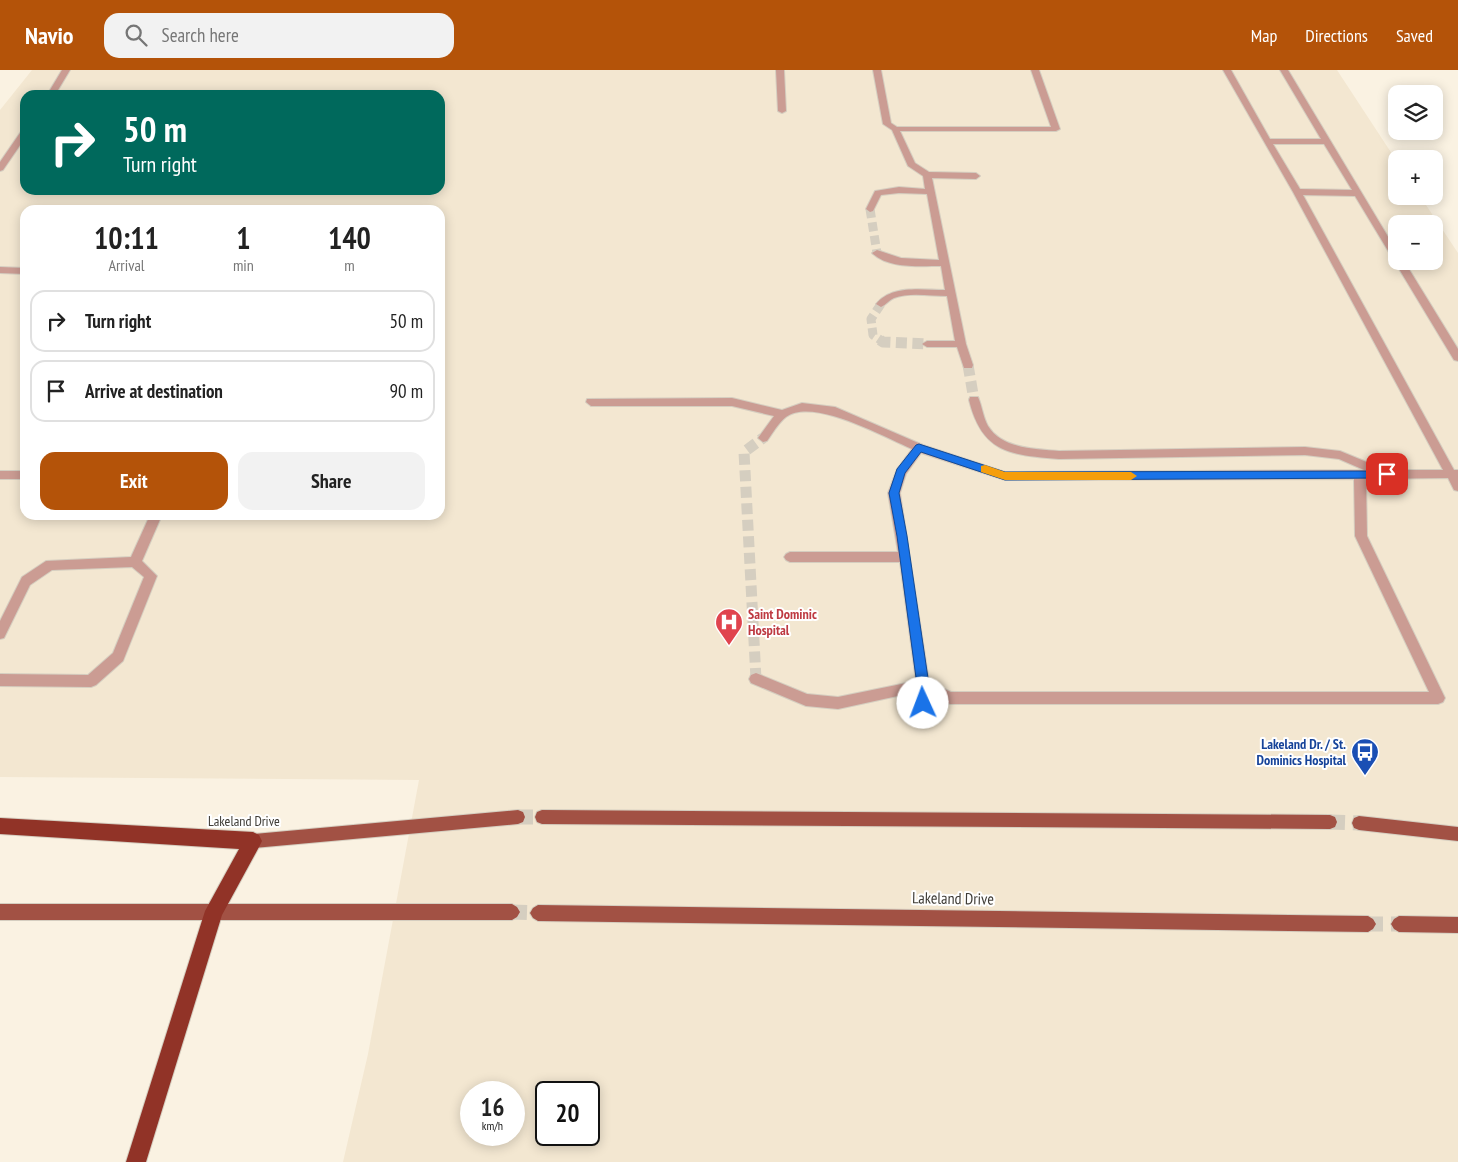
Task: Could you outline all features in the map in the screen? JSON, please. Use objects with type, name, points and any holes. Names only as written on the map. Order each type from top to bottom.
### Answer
[{"type":"highway","name":"Lakeland Drive","points":[[0,826],[253,841]]},
{"type":"highway","points":[[136,1162],[214,911],[253,841]]},
{"type":"main road","name":"Lakeland Drive","points":[[253,841],[518,817]]},
{"type":"main road","points":[[542,817],[1330,822]]},
{"type":"main road","points":[[1359,823],[1458,834]]},
{"type":"main road","points":[[0,912],[512,912]]},
{"type":"main road","name":"Lakeland Drive","points":[[538,913],[1368,924]]},
{"type":"main road","points":[[1399,924],[1458,925]]},
{"type":"lane","points":[[54,90],[66,70]]},
{"type":"lane","points":[[780,70],[782,111]]},
{"type":"lane","points":[[876,70],[887,124],[895,129],[1056,129],[1035,70]]},
{"type":"lane","points":[[1226,70],[1297,192],[1454,474],[1458,487]]},
{"type":"lane","points":[[1284,70],[1388,244]]},
{"type":"lane","points":[[895,129],[911,164],[927,175],[976,176]]},
{"type":"lane","points":[[0,168],[20,139]]},
{"type":"lane","points":[[1267,141],[1326,142]]},
{"type":"lane","points":[[927,175],[961,344],[968,365]]},
{"type":"lane","points":[[870,208],[878,193],[899,190],[929,192]]},
{"type":"lane","points":[[1297,192],[1356,193]]},
{"type":"lane","points":[[877,253],[888,259],[905,263],[944,263]]},
{"type":"lane","points":[[0,270],[20,271]]},
{"type":"lane","points":[[1405,270],[1458,357]]},
{"type":"lane","points":[[881,304],[890,296],[904,293],[950,293]]},
{"type":"lane","points":[[927,344],[961,344]]},
{"type":"lane","points":[[974,400],[980,421],[991,438],[1026,452],[1059,455],[1305,451],[1340,455],[1387,474]]},
{"type":"lane","points":[[591,402],[732,402],[782,414]]},
{"type":"lane","points":[[763,438],[782,414],[802,407],[835,411],[919,448],[1005,476],[1454,474]]},
{"type":"lane","points":[[914,718],[923,703],[923,685],[894,493],[900,472],[919,448]]},
{"type":"lane","points":[[0,475],[20,475]]},
{"type":"lane","points":[[756,678],[806,700],[838,703],[923,685],[950,698],[1438,698],[1361,536],[1360,475]]},
{"type":"lane","points":[[135,562],[154,520]]},
{"type":"lane","points":[[790,558],[905,557]]},
{"type":"lane","points":[[0,634],[26,581],[50,565],[135,562],[151,576],[118,658],[91,681],[0,680]]},
{"type":"shaded area","name":"Saint Dominic Hospital","points":[[32,70],[1337,70],[1389,150],[1388,205],[1426,205],[1433,215],[1388,215],[1388,270],[1443,270],[1443,230],[1458,253],[1458,1162],[343,1162],[368,1054],[419,780],[0,777],[0,110]]},
{"type":"tunnel","points":[[870,209],[877,253]]},
{"type":"tunnel","points":[[881,304],[871,319],[873,335],[882,341]]},
{"type":"tunnel","points":[[880,340],[883,342],[927,344]]},
{"type":"tunnel","points":[[968,365],[974,400]]},
{"type":"tunnel","points":[[756,679],[744,452],[763,438]]},
{"type":"tunnel","points":[[518,817],[542,817]]},
{"type":"tunnel","points":[[1330,822],[1359,823]]},
{"type":"tunnel","points":[[512,912],[538,913]]},
{"type":"tunnel","points":[[1368,924],[1399,924]]},
{"type":"slow traffic","points":[[985,469],[1005,476],[1131,476]]},
{"type":"place","name":"Saint Dominic Hospital","points":[[729,646]]},
{"type":"place","name":"Lakeland Dr. / St. Dominics Hospital","points":[[1365,776]]},
{"type":"route","points":[[923,703],[923,685],[894,493],[900,472],[919,448],[1005,476],[1340,476],[1387,474]]}]
